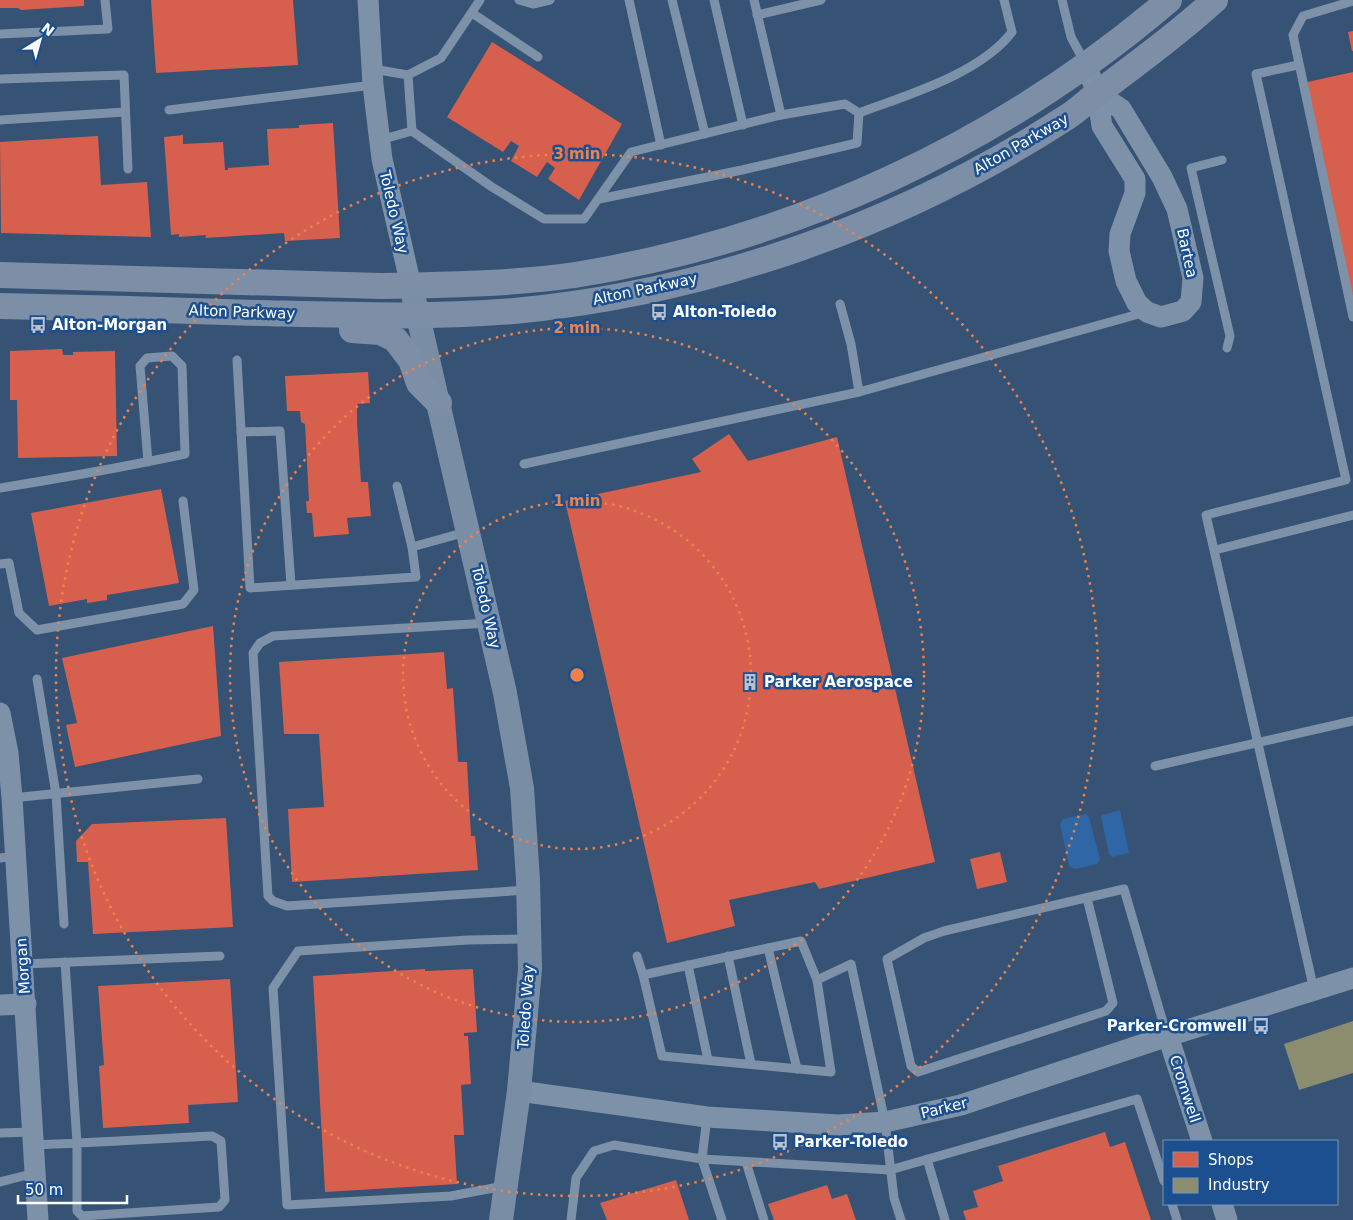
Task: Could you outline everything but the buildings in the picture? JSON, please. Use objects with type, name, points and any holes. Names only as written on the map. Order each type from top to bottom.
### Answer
[{"type":"main road","name":"Alton Parkway","points":[[0,275],[411,286],[494,282],[574,275],[654,259],[762,230],[866,190],[922,164],[1011,115],[1086,65],[1169,0]]},
{"type":"main road","name":"Alton Parkway","points":[[0,306],[419,316],[514,311],[605,298],[666,286],[760,261],[823,239],[942,188],[1001,158],[1063,120],[1158,48],[1215,0]]},
{"type":"main road","name":"Toledo Way","points":[[411,286],[440,403],[490,623],[517,752],[522,788],[530,969],[519,1091],[501,1220]]},
{"type":"main road","points":[[267,313],[289,326],[380,332],[404,349],[419,383],[440,403]]},
{"type":"street","name":"Toledo Way","points":[[368,0],[372,77],[382,159],[411,286]]},
{"type":"street","points":[[1086,65],[1097,93],[1102,126],[1135,179],[1135,193],[1120,234],[1119,251],[1126,281],[1137,303],[1146,312]]},
{"type":"street","name":"Bartea","points":[[1097,93],[1121,109],[1170,191],[1178,209],[1194,278],[1191,302],[1182,311],[1160,317],[1146,312]]},
{"type":"street","name":"Morgan","points":[[0,713],[4,768],[12,798],[8,857],[23,964],[38,1220]]},
{"type":"street","name":"Parker","points":[[519,1091],[706,1117],[838,1125],[884,1122],[962,1105],[1168,1036],[1353,978]]},
{"type":"street","points":[[0,1005],[26,1004]]},
{"type":"street","name":"Cromwell","points":[[1168,1036],[1202,1140]]},
{"type":"street","points":[[1222,1205],[1228,1220]]},
{"type":"lane","points":[[0,34],[108,29],[105,0]]},
{"type":"lane","points":[[169,110],[372,77],[408,75],[441,58],[480,0]]},
{"type":"lane","points":[[519,0],[533,4],[550,0]]},
{"type":"lane","points":[[629,0],[661,145]]},
{"type":"lane","points":[[672,0],[705,134]]},
{"type":"lane","points":[[714,0],[743,125]]},
{"type":"lane","points":[[754,0],[781,115]]},
{"type":"lane","points":[[757,15],[821,0]]},
{"type":"lane","points":[[859,113],[943,82],[1002,45],[1012,32],[1004,0]]},
{"type":"lane","points":[[1062,0],[1071,37],[1086,65]]},
{"type":"lane","points":[[1353,1],[1303,16],[1293,35],[1353,317]]},
{"type":"lane","points":[[472,13],[538,56]]},
{"type":"lane","points":[[1298,65],[1256,74],[1346,480],[1206,515],[1314,990]]},
{"type":"lane","points":[[0,79],[124,75],[128,169]]},
{"type":"lane","points":[[408,75],[412,131]]},
{"type":"lane","points":[[412,131],[492,187],[544,218],[584,219],[631,152],[781,115],[845,104],[859,113]]},
{"type":"lane","points":[[0,120],[125,112]]},
{"type":"lane","points":[[599,199],[742,170],[857,143],[859,113]]},
{"type":"lane","points":[[380,140],[412,131]]},
{"type":"lane","points":[[1222,160],[1192,168],[1230,336],[1227,348]]},
{"type":"lane","points":[[840,304],[851,344],[859,392]]},
{"type":"lane","points":[[524,464],[859,392],[1146,312]]},
{"type":"lane","points":[[0,488],[148,462],[185,454],[182,366],[172,356],[147,358],[140,366],[148,462]]},
{"type":"lane","points":[[237,360],[250,588],[416,577],[412,547],[397,486]]},
{"type":"lane","points":[[241,432],[280,430],[291,585]]},
{"type":"lane","points":[[0,564],[9,563],[19,613],[38,630],[183,604],[194,590],[183,501]]},
{"type":"lane","points":[[1215,550],[1353,515]]},
{"type":"lane","points":[[412,547],[469,531]]},
{"type":"lane","points":[[490,623],[273,636],[257,647],[253,653],[268,896],[274,902],[287,906],[528,890]]},
{"type":"lane","points":[[37,679],[56,794],[64,924]]},
{"type":"lane","points":[[1155,766],[1258,741],[1353,721]]},
{"type":"lane","points":[[12,798],[198,779]]},
{"type":"lane","points":[[1087,898],[1113,1002],[1106,1011],[918,1072],[911,1066],[887,959],[924,938],[944,931],[1124,889],[1168,1036]]},
{"type":"lane","points":[[505,1185],[451,1196],[287,1205],[273,988],[298,951],[468,940],[529,939]]},
{"type":"lane","points":[[638,956],[662,1056],[830,1072],[817,980],[801,941],[643,975]]},
{"type":"lane","points":[[768,948],[797,1069]]},
{"type":"lane","points":[[23,964],[220,956]]},
{"type":"lane","points":[[728,956],[752,1064]]},
{"type":"lane","points":[[0,1133],[76,1143],[212,1136],[221,1141],[225,1200],[219,1207],[82,1216],[77,1211],[76,1143],[65,962]]},
{"type":"lane","points":[[817,980],[851,964],[884,1122],[894,1198],[901,1220]]},
{"type":"lane","points":[[688,965],[708,1060]]},
{"type":"lane","points":[[571,1220],[576,1178],[594,1151],[614,1145],[702,1159],[890,1170],[1138,1099],[1163,1178]]},
{"type":"lane","points":[[706,1117],[702,1159],[722,1220]]},
{"type":"lane","points":[[926,1159],[945,1220]]},
{"type":"lane","points":[[746,1162],[764,1220]]},
{"type":"lane","points":[[0,1182],[35,1173]]},
{"type":"lane","points":[[1172,1205],[1177,1220]]},
{"type":"shaded area","points":[[1120,810],[1129,853],[1112,857],[1109,854],[1101,817]]},
{"type":"shaded area","points":[[1086,814],[1089,817],[1100,859],[1097,864],[1075,869],[1069,866],[1060,824],[1063,819]]},
{"type":"place","name":"Alton-Toledo","points":[[659,312]]},
{"type":"place","name":"Alton-Morgan","points":[[38,325]]},
{"type":"place","name":"Parker Aerospace","points":[[750,682]]},
{"type":"place","name":"Parker-Cromwell","points":[[1261,1026]]},
{"type":"place","name":"Parker-Toledo","points":[[780,1142]]}]
